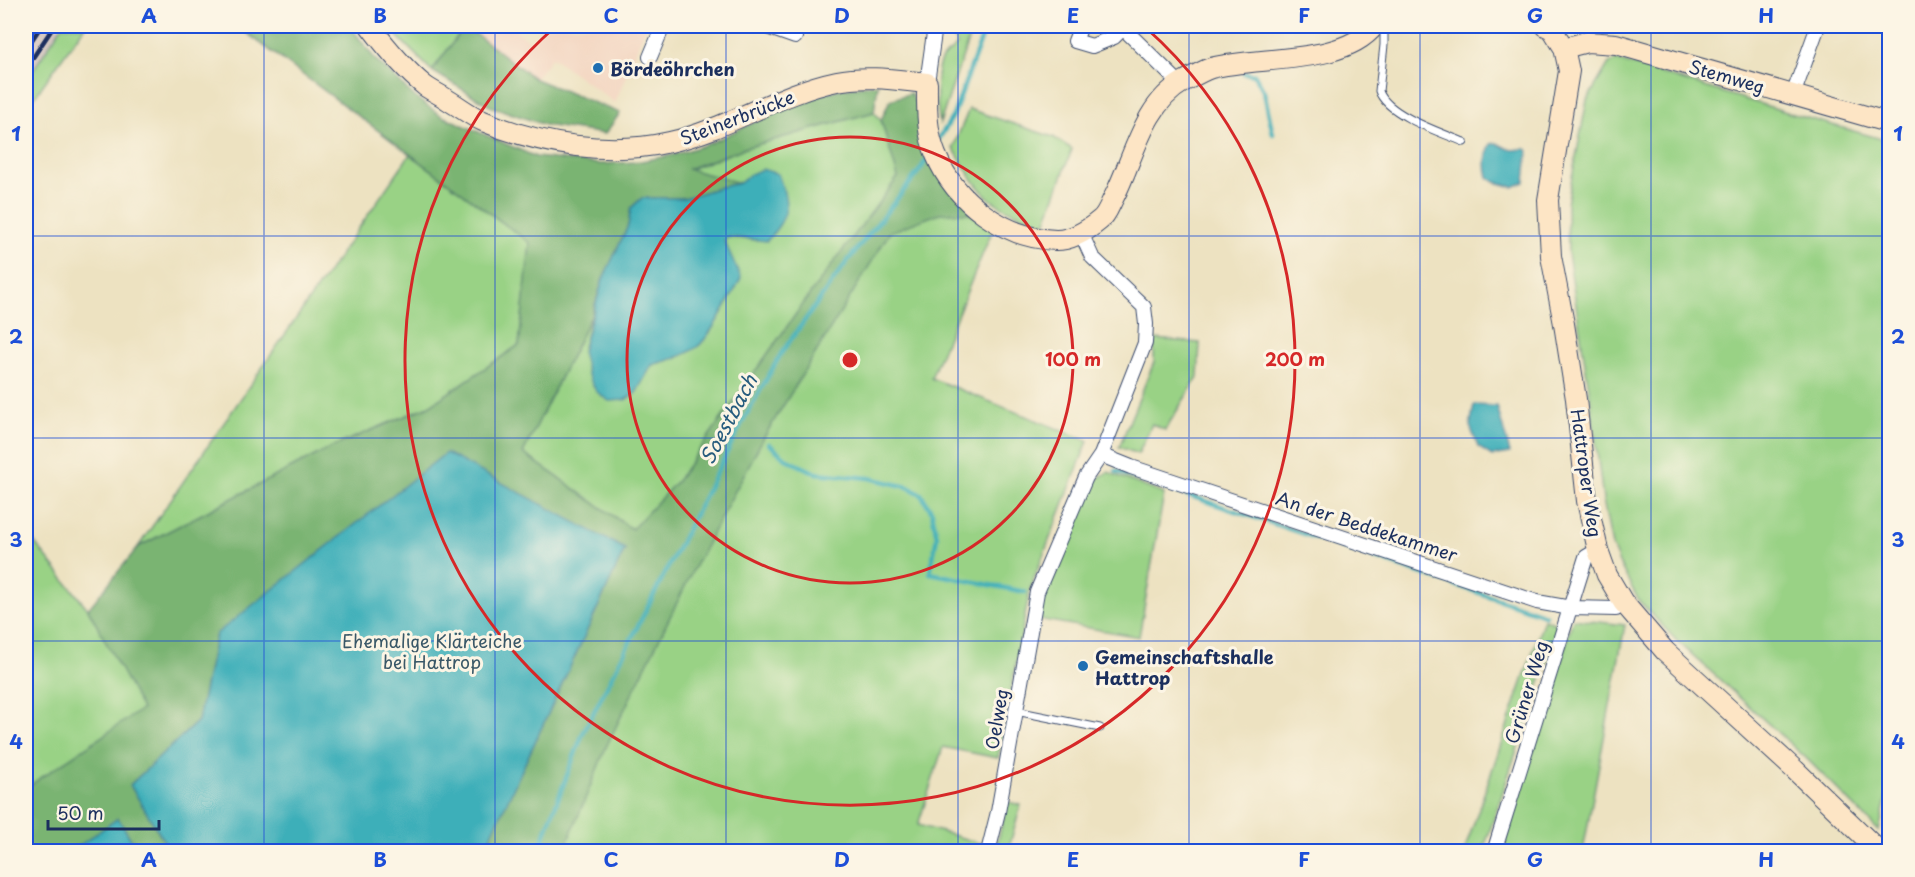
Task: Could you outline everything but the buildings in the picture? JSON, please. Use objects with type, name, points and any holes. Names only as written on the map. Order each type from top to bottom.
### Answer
[{"type":"street","name":"Steinerbrücke","points":[[370,26],[385,47],[426,86],[482,121],[541,141],[594,147],[635,147],[670,142],[704,133],[801,92],[838,81],[862,78],[927,83]]},
{"type":"street","points":[[650,57],[663,26]]},
{"type":"street","points":[[764,26],[795,37]]},
{"type":"street","points":[[935,26],[927,83],[926,121],[936,155],[953,184],[979,210],[998,224],[1020,234],[1057,240],[1081,234],[1103,218],[1124,178],[1150,115],[1164,97],[1180,84],[1209,69],[1244,62],[1325,53],[1353,44],[1374,26]]},
{"type":"street","points":[[1081,26],[1075,41],[1092,46],[1114,37],[1121,27],[1180,84]]},
{"type":"street","points":[[1546,26],[1552,30],[1564,48]]},
{"type":"street","points":[[1793,95],[1818,26]]},
{"type":"street","name":"Stemweg","points":[[1564,48],[1587,42],[1616,44],[1890,123]]},
{"type":"street","name":"Hattroper Weg","points":[[1564,48],[1569,71],[1548,200],[1551,256],[1576,399],[1587,501],[1598,550],[1607,575],[1623,602],[1665,651],[1795,770],[1880,852]]},
{"type":"street","points":[[1081,234],[1092,257],[1144,307],[1146,324],[1145,343],[1101,455]]},
{"type":"street","name":"Oelweg","points":[[988,852],[998,812],[1037,592],[1086,477],[1101,455]]},
{"type":"street","name":"An der Beddekammer","points":[[1101,455],[1537,602],[1571,608],[1616,609],[1623,602]]},
{"type":"street","name":"Grüner Weg","points":[[1494,852],[1586,557],[1598,550]]},
{"type":"lane","points":[[1384,26],[1379,91],[1381,96],[1389,106],[1425,126],[1464,142]]},
{"type":"lane","points":[[1016,711],[1100,728]]},
{"type":"shaded area","points":[[32,26],[62,26],[26,81],[26,35]]},
{"type":"shaded area","name":"Bördeöhrchen","points":[[465,26],[510,26],[533,43],[541,26],[646,26],[615,103],[552,57],[535,79]]},
{"type":"green space","points":[[62,26],[85,26],[26,109],[26,81]]},
{"type":"green space","points":[[237,26],[350,26],[375,59],[416,98],[442,116],[536,157],[601,164],[636,162],[673,155],[708,144],[804,99],[840,89],[878,84],[874,112],[745,148],[688,169],[740,183],[685,198],[642,198],[631,208],[628,226],[603,279],[592,314],[523,453],[632,529],[677,481],[813,290],[898,177],[881,120],[890,100],[911,93],[971,213],[940,213],[890,232],[764,437],[695,566],[607,745],[564,851],[484,851],[625,549],[216,634],[198,721],[130,785],[170,851],[138,851],[118,818],[72,851],[26,852],[26,788],[142,709],[88,609],[138,547],[332,447],[429,406],[519,345],[530,243]]},
{"type":"green space","points":[[390,26],[465,26],[432,71]]},
{"type":"green space","points":[[465,26],[535,79],[620,113],[605,134],[545,125],[490,106],[432,71]]},
{"type":"green space","points":[[945,26],[973,26],[940,123],[937,99],[938,71],[943,57],[957,45],[946,31]]},
{"type":"green space","points":[[1617,60],[1889,141],[1890,781],[1879,831],[1806,758],[1676,640],[1639,601],[1612,546],[1603,500],[1568,253],[1567,203],[1587,100],[1609,63]]},
{"type":"green space","points":[[969,109],[1053,137],[1072,149],[1045,224],[995,203],[984,193],[970,174],[953,148]]},
{"type":"green space","name":"Ehemalige Klärteiche bei Hattrop","points":[[874,112],[881,120],[897,171],[993,229],[931,378],[1088,441],[1030,589],[998,758],[943,747],[918,825],[983,844],[980,851],[26,851],[106,734],[26,788],[26,532],[88,609],[137,698],[388,437],[491,444],[615,517],[523,453],[592,314],[582,351],[636,392],[652,365],[681,356],[697,347],[720,316],[740,278],[723,240],[729,237],[755,240],[749,175],[740,183],[687,170],[745,148]]},
{"type":"green space","points":[[410,154],[531,243],[519,345],[429,406],[332,447],[138,547]]},
{"type":"green space","points":[[1154,339],[1200,343],[1198,377],[1165,430],[1152,424],[1138,454],[1119,447],[1154,362]]},
{"type":"green space","points":[[1108,472],[1164,494],[1139,637],[1038,619],[1043,593],[1096,479]]},
{"type":"green space","points":[[1544,619],[1559,625],[1483,851],[1464,852]]},
{"type":"green space","points":[[1573,619],[1625,625],[1583,851],[1502,852]]},
{"type":"green space","points":[[1008,802],[1021,805],[1008,851],[995,851]]},
{"type":"water","points":[[1497,143],[1510,149],[1525,148],[1528,151],[1525,182],[1513,187],[1495,182],[1488,177],[1486,165],[1488,152],[1491,144]]},
{"type":"water","points":[[762,169],[778,174],[785,195],[786,210],[780,224],[767,241],[729,237],[724,240],[741,278],[714,326],[697,347],[675,358],[652,365],[636,393],[625,400],[609,401],[596,391],[588,375],[582,351],[603,279],[628,226],[631,208],[642,198],[685,198],[740,183],[749,175]]},
{"type":"water","points":[[1474,405],[1497,406],[1510,453],[1492,456],[1478,447],[1470,426]]},
{"type":"water","points":[[446,453],[625,549],[484,851],[170,851],[130,785],[198,721],[216,634]]},
{"type":"water","points":[[118,818],[138,851],[72,851]]},
{"type":"waterway","name":"Soestbach","points":[[937,142],[953,116],[986,26]]},
{"type":"waterway","points":[[1244,73],[1255,75],[1264,92],[1273,134]]},
{"type":"waterway","name":"Soestbach","points":[[538,852],[583,733],[744,419],[782,352],[846,263],[920,170],[930,154]]},
{"type":"waterway","points":[[769,444],[788,460],[816,473],[869,478],[908,487],[921,494],[932,512],[937,537],[930,573],[1025,592]]},
{"type":"waterway","points":[[1116,471],[1545,615]]},
{"type":"railway","points":[[26,49],[41,26]]},
{"type":"railway","points":[[26,68],[54,26]]},
{"type":"place","name":"Bördeöhrchen","points":[[598,68]]},
{"type":"place","name":"Gemeinschaftshalle Hattrop","points":[[1083,666]]}]
